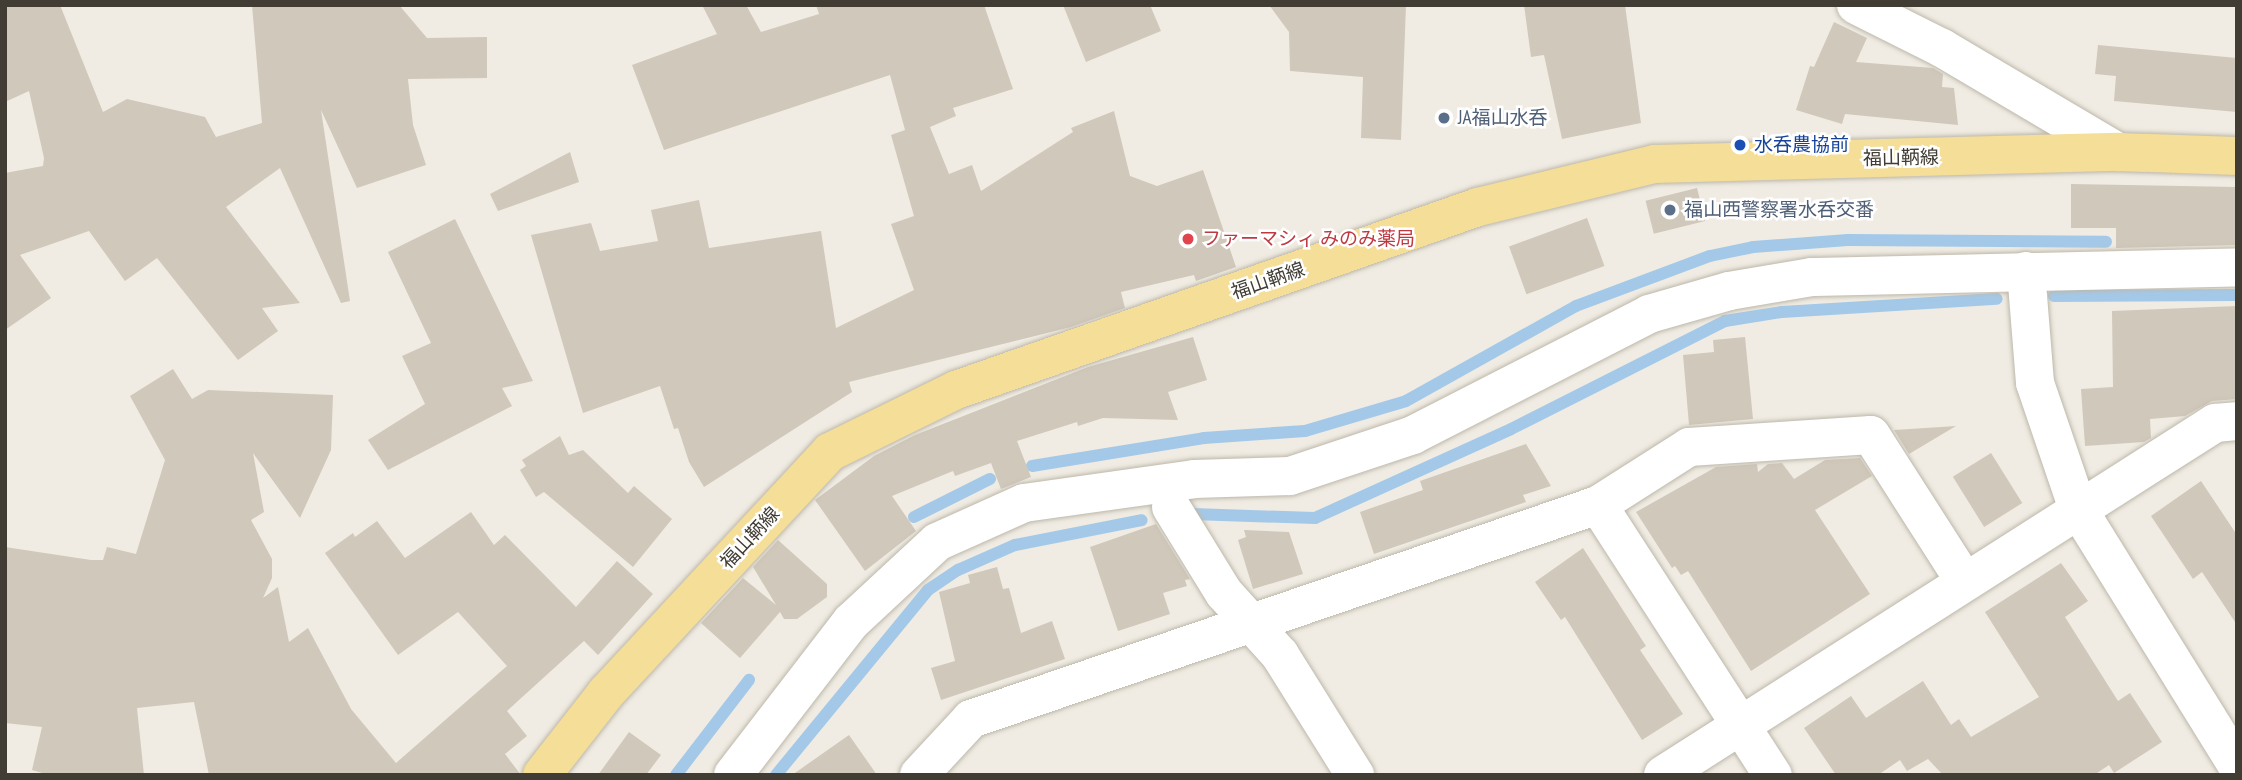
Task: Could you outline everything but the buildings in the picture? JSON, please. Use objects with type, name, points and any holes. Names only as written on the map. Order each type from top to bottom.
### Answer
[{"type":"main road","name":"福山鞆線","points":[[542,775],[606,693],[830,452],[956,390],[1478,207],[1654,164],[2118,152],[2237,156]]},
{"type":"street","points":[[1856,5],[1942,48],[2118,152]]},
{"type":"street","points":[[733,775],[860,613],[937,542],[1024,503],[1194,479],[1290,476],[1413,435],[1649,314],[1729,291],[1812,277],[2237,267]]},
{"type":"street","points":[[2026,271],[2035,383],[2078,509],[2237,765]]},
{"type":"street","points":[[1663,775],[2215,423],[2237,421]]},
{"type":"street","points":[[926,772],[971,719],[1598,505],[1689,447],[1871,435],[1965,582]]},
{"type":"street","points":[[1598,505],[1773,775]]},
{"type":"street","points":[[1171,507],[1224,593],[1279,655],[1355,775]]},
{"type":"waterway","points":[[1032,466],[1204,438],[1305,431],[1406,401],[1576,306],[1710,256],[1753,247],[1848,240],[2106,242]]},
{"type":"waterway","points":[[2054,296],[2237,295]]},
{"type":"waterway","points":[[1192,514],[1315,518],[1511,429],[1725,321],[1782,312],[1997,299]]},
{"type":"waterway","points":[[914,517],[990,479]]},
{"type":"waterway","points":[[776,775],[928,590],[958,570],[1015,545],[1142,520]]},
{"type":"waterway","points":[[676,775],[749,680]]},
{"type":"place","name":"JA福山水呑","points":[[1444,118]]},
{"type":"place","name":"水呑農協前","points":[[1740,145]]},
{"type":"place","name":"福山西警察署水呑交番","points":[[1670,210]]},
{"type":"place","name":"ファーマシィ みのみ薬局","points":[[1188,239]]}]
